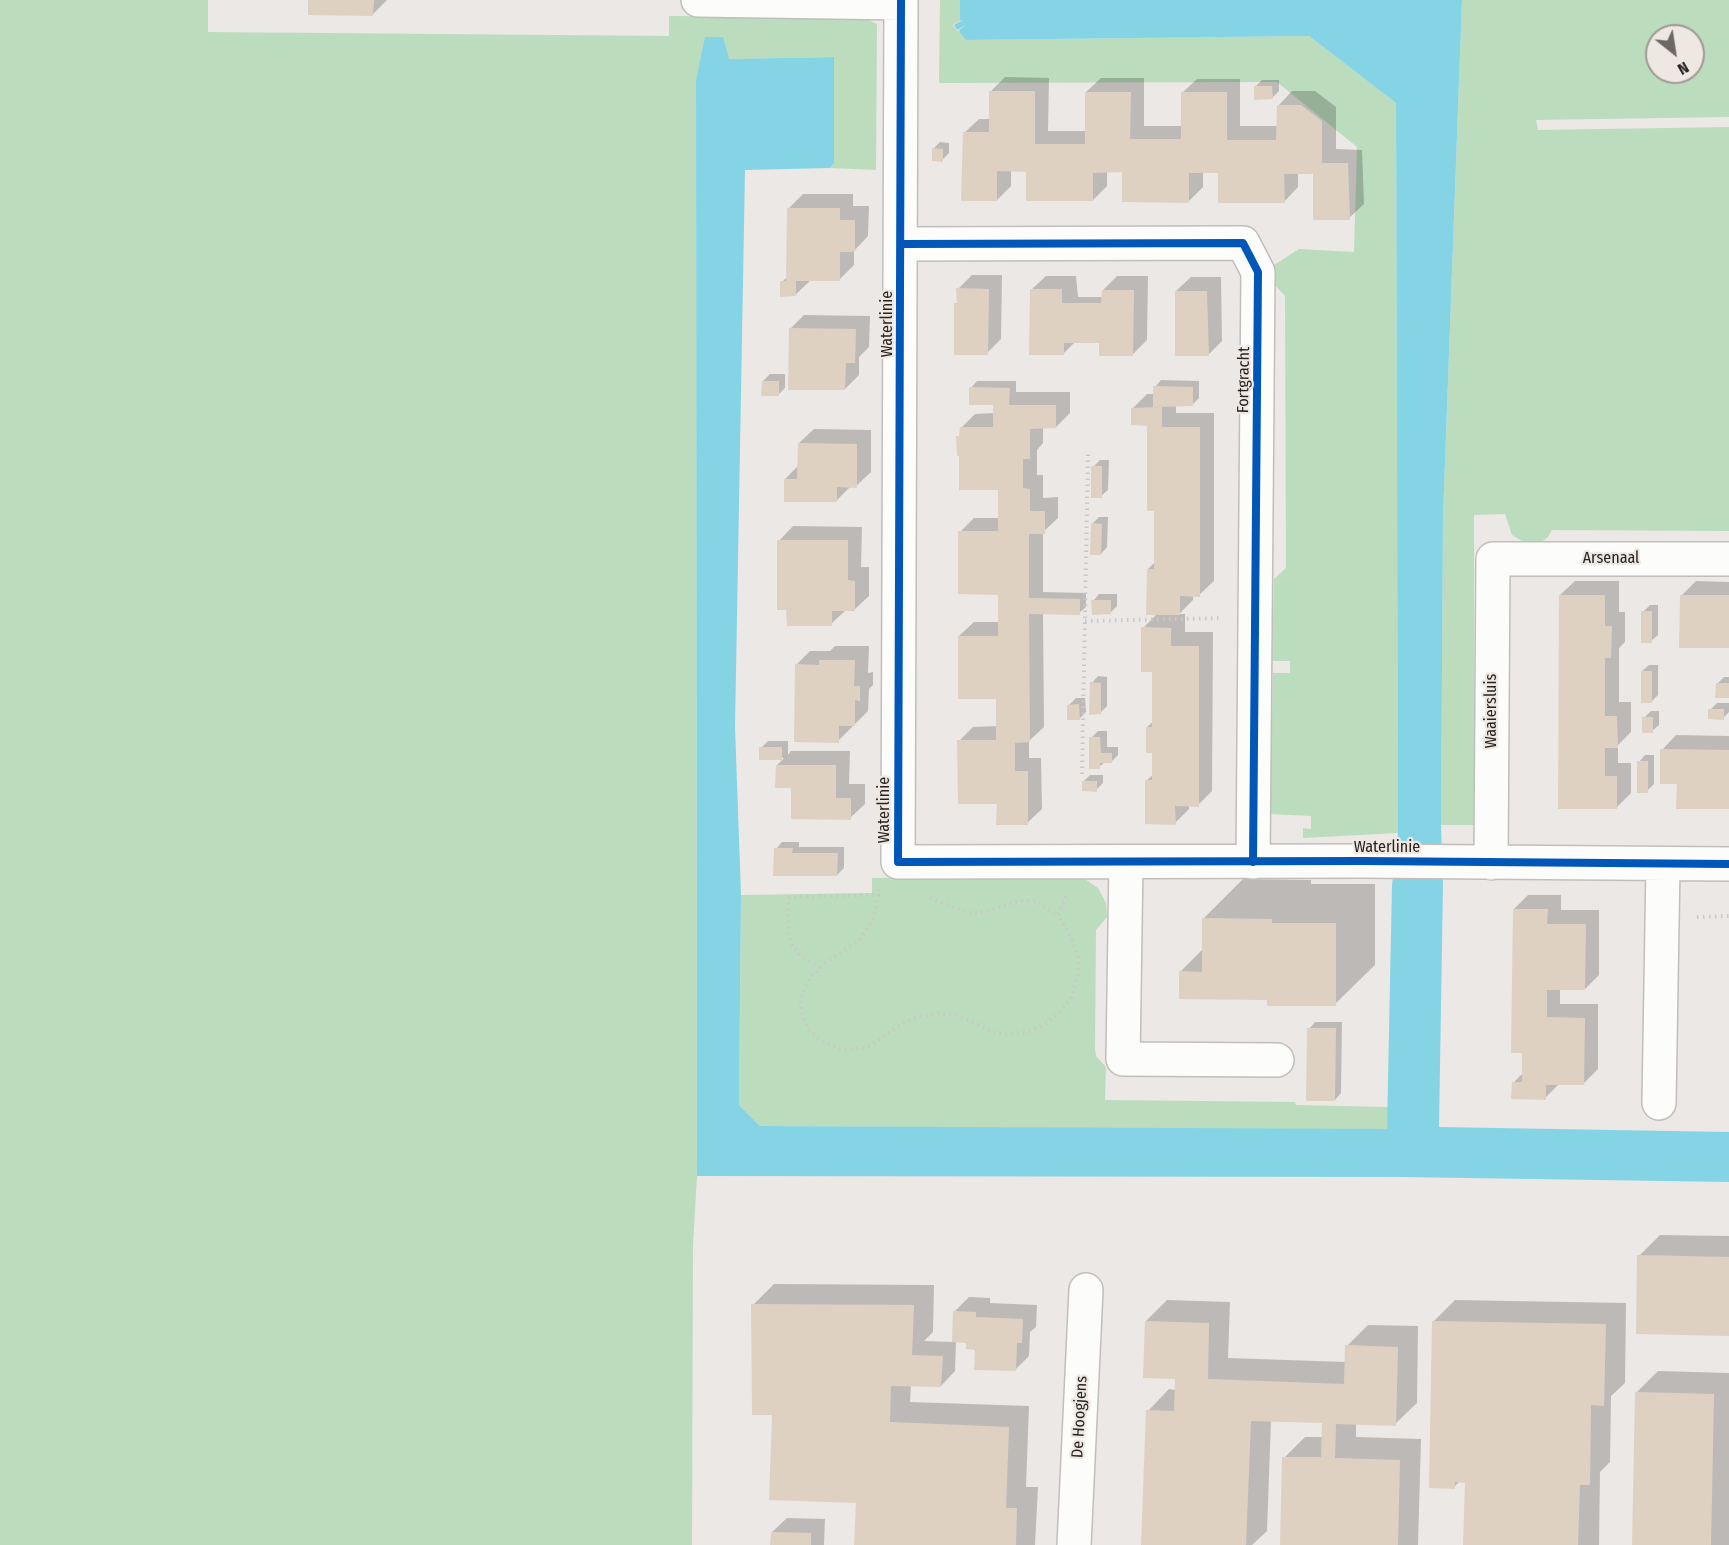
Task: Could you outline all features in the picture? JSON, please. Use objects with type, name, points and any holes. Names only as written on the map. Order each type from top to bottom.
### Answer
[{"type":"street","points":[[698,0],[901,2]]},
{"type":"street","name":"Waterlinie","points":[[901,2],[902,243],[898,861],[1729,864]]},
{"type":"street","name":"Fortgracht","points":[[902,243],[1243,243],[1258,272],[1253,862]]},
{"type":"street","name":"Arsenaal","points":[[1493,559],[1729,559]]},
{"type":"street","name":"Waaiersluis","points":[[1491,863],[1493,559]]},
{"type":"street","points":[[1126,862],[1122,1059],[1277,1060]]},
{"type":"street","points":[[1659,1103],[1663,864]]},
{"type":"street","name":"De Hoogjens","points":[[1074,1545],[1086,1290]]},
{"type":"path","points":[[1082,774],[1088,454]]},
{"type":"path","points":[[1085,621],[1255,618]]},
{"type":"path","points":[[898,861],[879,872],[879,895],[874,918],[860,940],[812,976],[800,999],[802,1016],[809,1030],[822,1040],[843,1050],[866,1048],[905,1022],[939,1013],[956,1016],[992,1032],[1009,1035],[1027,1032],[1042,1026],[1071,998],[1078,976],[1078,957],[1072,939],[1058,915],[1036,901],[1019,901],[984,912],[969,913],[927,897]]},
{"type":"path","points":[[1058,915],[1069,891],[1073,862]]},
{"type":"path","points":[[820,968],[800,956],[793,947],[789,934],[788,902],[790,897],[890,895]]},
{"type":"green space","points":[[0,0],[208,0],[208,32],[669,36],[669,16],[862,17],[877,24],[876,170],[830,168],[834,162],[834,57],[729,59],[706,37],[696,80],[697,1176],[693,1245],[692,1545],[0,1545]]},
{"type":"green space","points":[[940,0],[960,0],[960,21],[953,25],[957,31],[960,29],[960,33],[966,40],[1309,36],[1396,103],[1398,833],[1303,838],[1303,828],[1311,829],[1311,816],[1270,814],[1273,673],[1290,673],[1290,661],[1272,661],[1274,579],[1286,568],[1285,296],[1275,285],[1274,265],[1299,249],[1354,252],[1357,147],[1277,82],[939,83]]},
{"type":"green space","points":[[1462,0],[1729,0],[1729,117],[1536,120],[1538,130],[1729,127],[1729,531],[1552,530],[1548,537],[1540,543],[1522,541],[1512,535],[1505,514],[1474,515],[1474,825],[1441,825],[1443,517]]},
{"type":"green space","points":[[1082,877],[1098,888],[1106,903],[1107,917],[1096,930],[1095,1049],[1096,1056],[1106,1067],[1105,1100],[1295,1102],[1296,1105],[1388,1107],[1387,1130],[760,1126],[739,1105],[741,895],[872,893],[872,878]]},
{"type":"water","points":[[960,0],[1462,0],[1443,517],[1441,825],[1443,885],[1439,1127],[1729,1132],[1729,1182],[1401,1177],[697,1176],[696,80],[705,37],[723,37],[729,59],[834,57],[834,163],[830,168],[745,170],[735,727],[741,895],[739,1105],[760,1126],[1387,1129],[1392,885],[1398,833],[1396,103],[1309,36],[966,40],[960,33],[960,29],[966,25],[957,30],[954,25],[963,20],[960,21]]},
{"type":"building","points":[[308,0],[374,0],[373,16],[308,15]]},
{"type":"building","points":[[1254,86],[1272,86],[1273,99],[1254,100]]},
{"type":"building","points":[[989,91],[1035,91],[1035,144],[1085,144],[1085,92],[1131,92],[1130,139],[1181,139],[1181,92],[1227,92],[1227,140],[1276,140],[1277,105],[1301,105],[1322,121],[1322,163],[1348,163],[1350,220],[1313,220],[1313,174],[1284,174],[1285,203],[1218,203],[1218,173],[1189,173],[1189,203],[1122,202],[1122,172],[1093,173],[1093,201],[1026,201],[1026,172],[997,171],[997,201],[961,201],[963,132],[989,132]]},
{"type":"building","points":[[932,148],[943,149],[943,162],[932,161]]},
{"type":"building","points":[[787,208],[840,208],[840,220],[855,220],[855,252],[840,252],[840,281],[796,281],[796,296],[780,297],[780,281],[786,281]]},
{"type":"building","points":[[956,288],[989,289],[988,355],[954,355]]},
{"type":"building","points":[[1030,289],[1062,289],[1062,303],[1101,303],[1102,290],[1134,290],[1133,356],[1099,356],[1099,343],[1064,343],[1064,355],[1029,355]]},
{"type":"building","points":[[1175,291],[1207,291],[1209,356],[1175,356]]},
{"type":"building","points":[[789,328],[856,329],[855,363],[846,363],[845,390],[788,390]]},
{"type":"building","points":[[762,381],[779,381],[779,396],[761,396]]},
{"type":"building","points":[[1153,386],[1193,387],[1193,406],[1153,407]]},
{"type":"building","points":[[969,387],[1010,388],[1009,405],[1056,405],[1056,428],[1030,429],[1030,459],[1023,459],[1023,488],[1030,489],[1030,511],[1045,511],[1045,534],[1029,534],[1029,598],[1080,599],[1080,615],[1029,614],[1030,742],[1015,743],[1015,771],[1028,771],[1028,825],[996,825],[997,804],[958,804],[957,740],[996,740],[996,699],[958,699],[958,636],[998,636],[998,595],[958,594],[958,531],[998,531],[998,490],[959,490],[959,456],[957,456],[956,436],[959,436],[960,427],[993,427],[993,405],[969,405]]},
{"type":"building","points":[[1162,407],[1162,427],[1200,427],[1200,597],[1180,596],[1180,615],[1146,615],[1147,569],[1154,569],[1154,511],[1147,511],[1147,426],[1131,425],[1131,408]]},
{"type":"building","points":[[798,443],[857,444],[857,488],[837,487],[837,502],[784,502],[784,479],[797,479]]},
{"type":"building","points":[[1091,466],[1102,466],[1102,498],[1091,498]]},
{"type":"building","points":[[1091,523],[1102,524],[1101,555],[1090,555]]},
{"type":"building","points":[[777,540],[848,540],[848,580],[855,581],[855,611],[832,611],[832,626],[787,626],[786,610],[777,610]]},
{"type":"building","points":[[1559,595],[1605,595],[1605,626],[1612,626],[1611,658],[1605,658],[1605,716],[1617,716],[1618,748],[1605,748],[1605,776],[1617,776],[1617,809],[1558,809]]},
{"type":"building","points":[[1680,595],[1729,595],[1729,648],[1679,648]]},
{"type":"building","points":[[1091,600],[1111,600],[1111,614],[1092,615]]},
{"type":"building","points":[[1641,611],[1652,611],[1652,643],[1641,643]]},
{"type":"building","points":[[1141,627],[1171,628],[1171,646],[1199,646],[1199,807],[1175,806],[1176,825],[1145,824],[1145,780],[1152,780],[1152,753],[1146,753],[1146,727],[1152,727],[1152,672],[1141,672]]},
{"type":"building","points":[[819,660],[855,660],[854,686],[860,686],[860,701],[855,700],[855,726],[839,726],[839,743],[794,742],[795,664],[819,665]]},
{"type":"building","points":[[1641,671],[1652,671],[1652,703],[1641,703]]},
{"type":"building","points":[[1090,682],[1101,683],[1101,714],[1089,715]]},
{"type":"building","points":[[1716,683],[1729,683],[1729,698],[1715,698]]},
{"type":"building","points":[[1079,704],[1080,720],[1067,720],[1067,705]]},
{"type":"building","points":[[1708,709],[1724,709],[1724,720],[1708,719]]},
{"type":"building","points":[[1642,717],[1653,717],[1653,733],[1642,733]]},
{"type":"building","points":[[1089,737],[1100,737],[1101,753],[1112,753],[1112,763],[1100,763],[1100,769],[1089,769]]},
{"type":"building","points":[[759,747],[782,747],[782,760],[759,760]]},
{"type":"building","points":[[1660,749],[1729,750],[1729,809],[1676,809],[1677,784],[1660,784]]},
{"type":"building","points":[[1637,761],[1648,761],[1648,793],[1637,793]]},
{"type":"building","points":[[776,765],[836,765],[836,798],[851,798],[851,820],[791,819],[791,788],[775,788]]},
{"type":"building","points":[[1082,781],[1097,781],[1097,792],[1082,791]]},
{"type":"building","points":[[774,848],[793,848],[792,853],[838,853],[837,876],[773,876]]},
{"type":"building","points":[[1513,909],[1548,909],[1547,924],[1586,924],[1585,990],[1547,990],[1547,1017],[1585,1018],[1584,1085],[1546,1085],[1546,1100],[1511,1099],[1512,1082],[1522,1082],[1522,1053],[1511,1053]]},
{"type":"building","points":[[1202,918],[1272,919],[1272,923],[1336,923],[1336,1006],[1267,1006],[1267,1000],[1179,999],[1179,971],[1202,972]]},
{"type":"building","points":[[1307,1028],[1336,1028],[1335,1101],[1306,1101]]},
{"type":"building","points":[[1637,1255],[1729,1257],[1729,1336],[1636,1334]]},
{"type":"building","points":[[751,1304],[914,1305],[912,1355],[943,1356],[941,1387],[891,1386],[890,1422],[1009,1427],[1006,1508],[1017,1508],[1016,1545],[854,1545],[856,1503],[769,1500],[772,1415],[752,1415]]},
{"type":"building","points":[[953,1311],[976,1312],[976,1317],[1023,1319],[1022,1343],[1017,1343],[1016,1371],[974,1370],[975,1350],[966,1349],[966,1343],[952,1342]]},
{"type":"building","points":[[1145,1321],[1209,1323],[1208,1379],[1344,1384],[1345,1345],[1398,1347],[1396,1426],[1336,1424],[1335,1458],[1400,1460],[1398,1545],[1280,1545],[1282,1457],[1321,1457],[1322,1423],[1251,1421],[1246,1545],[1141,1545],[1146,1410],[1174,1411],[1175,1379],[1143,1378]]},
{"type":"building","points":[[1432,1321],[1606,1324],[1604,1406],[1591,1405],[1590,1485],[1580,1485],[1578,1545],[1463,1545],[1465,1483],[1455,1482],[1455,1489],[1429,1488]]},
{"type":"building","points":[[1635,1392],[1714,1394],[1711,1545],[1632,1545]]},
{"type":"building","points":[[771,1532],[811,1533],[811,1545],[770,1545]]},
{"type":"cycle path","points":[[901,0],[898,862],[1363,861],[1729,864]]},
{"type":"cycle path","points":[[902,244],[1243,243],[1258,272],[1253,862]]}]
